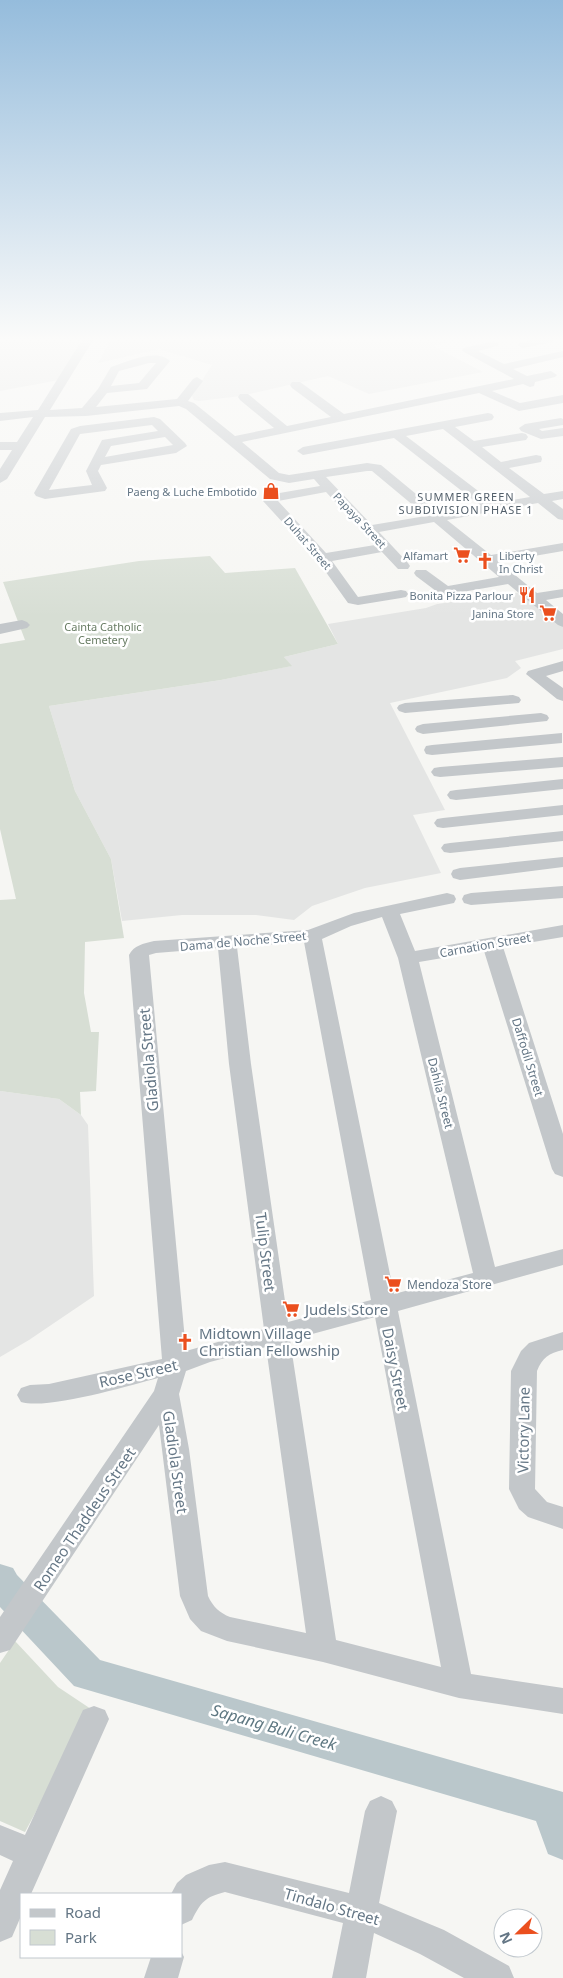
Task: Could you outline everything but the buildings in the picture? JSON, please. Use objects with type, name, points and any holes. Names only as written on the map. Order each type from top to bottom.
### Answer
[{"type":"street","points":[[0,479],[30,432]]},
{"type":"street","points":[[76,432],[41,493],[45,495],[101,487],[92,472],[107,442],[168,433],[181,446],[176,449],[98,462]]},
{"type":"street","points":[[222,432],[275,476],[289,479],[372,467]]},
{"type":"street","points":[[231,440],[272,432]]},
{"type":"street","points":[[303,451],[399,432]]},
{"type":"street","points":[[455,432],[563,516]]},
{"type":"street","points":[[395,433],[492,508]]},
{"type":"street","points":[[473,445],[522,436]]},
{"type":"street","points":[[344,443],[563,622]]},
{"type":"street","points":[[0,446],[22,446]]},
{"type":"street","points":[[499,466],[536,459]]},
{"type":"street","name":"Papaya Street","points":[[317,475],[403,566]]},
{"type":"street","name":"Duhat Street","points":[[329,488],[273,498],[270,501],[323,558],[353,600],[358,601],[401,594]]},
{"type":"street","points":[[370,530],[563,495]]},
{"type":"street","points":[[323,558],[385,547]]},
{"type":"street","points":[[489,560],[563,547]]},
{"type":"street","points":[[421,573],[445,591],[512,579]]},
{"type":"street","points":[[535,598],[563,593]]},
{"type":"street","points":[[0,629],[22,625]]},
{"type":"street","points":[[563,666],[534,672],[535,675],[563,696]]},
{"type":"street","points":[[497,688],[541,718],[555,729],[562,739]]},
{"type":"street","points":[[405,708],[513,700]]},
{"type":"street","points":[[423,729],[541,718]]},
{"type":"street","points":[[432,750],[562,739]]},
{"type":"street","points":[[440,772],[563,762]]},
{"type":"street","points":[[468,770],[481,793]]},
{"type":"street","points":[[456,795],[563,784]]},
{"type":"street","points":[[443,822],[563,810]]},
{"type":"street","points":[[450,848],[563,836]]},
{"type":"street","points":[[460,874],[563,862]]},
{"type":"street","points":[[471,899],[563,892]]},
{"type":"street","name":"Dama de Noche Street","points":[[154,947],[312,936],[327,928],[370,913],[447,899]]},
{"type":"street","name":"Dahlia Street","points":[[389,910],[408,958],[486,1278]]},
{"type":"street","name":"Carnation Street","points":[[408,958],[563,931]]},
{"type":"street","name":"Daisy Street","points":[[312,936],[459,1685]]},
{"type":"street","name":"Tulip Street","points":[[227,943],[240,1064],[266,1244],[276,1335],[323,1649]]},
{"type":"street","name":"Daffodil Street","points":[[492,944],[563,1169]]},
{"type":"street","name":"Gladiola Street","points":[[154,947],[141,950],[139,955],[175,1365],[166,1394],[176,1449],[194,1596],[200,1610],[211,1622],[227,1629],[323,1649],[459,1685],[563,1701]]},
{"type":"street","name":"Rose Street","points":[[30,1395],[49,1394],[175,1365],[205,1354],[563,1257]]},
{"type":"street","name":"Victory Lane","points":[[563,1341],[534,1350],[528,1359],[524,1371],[522,1489],[526,1500],[536,1509],[547,1516],[563,1518]]},
{"type":"street","name":"Romeo Thaddeus Street","points":[[4,1636],[166,1394]]},
{"type":"street","points":[[0,1926],[94,1719]]},
{"type":"street","points":[[349,1978],[381,1811]]},
{"type":"street","points":[[0,1840],[32,1854]]},
{"type":"street","name":"Tindalo Street","points":[[185,1901],[207,1880],[225,1877],[362,1912],[432,1942],[497,1978]]},
{"type":"street","points":[[161,1978],[167,1958]]},
{"type":"shaded area","points":[[522,592],[563,627],[563,649],[515,661],[521,668],[507,678],[390,703],[445,810],[413,815],[441,873],[365,888],[312,906],[294,920],[256,915],[182,915],[122,921],[111,859],[75,791],[49,706],[221,680],[291,666],[284,657],[338,644],[328,624],[426,608],[437,604]]},
{"type":"shaded area","points":[[0,1091],[59,1099],[81,1115],[88,1125],[94,1296],[29,1340],[0,1357]]},
{"type":"green space","name":"Cainta Catholic Cemetery","points":[[210,556],[225,573],[295,568],[338,644],[284,657],[292,666],[221,680],[49,706],[75,791],[111,859],[124,938],[85,942],[84,993],[91,1032],[99,1032],[96,1091],[80,1092],[81,1115],[59,1099],[0,1091],[0,900],[16,899],[0,829],[0,644],[25,640],[3,582],[139,561]]},
{"type":"green space","points":[[15,1641],[58,1687],[91,1709],[25,1832],[0,1821],[0,1663]]},
{"type":"waterway","name":"Sapang Buli Creek","points":[[0,1579],[4,1586],[88,1674],[551,1806],[563,1840]]},
{"type":"place","name":"Paeng & Luche Embotido","points":[[271,491]]},
{"type":"place","name":"Alfamart","points":[[462,555]]},
{"type":"place","name":"Liberty In Christ","points":[[485,561]]},
{"type":"place","name":"Bonita Pizza Parlour","points":[[527,595]]},
{"type":"place","name":"Janina Store","points":[[548,613]]},
{"type":"place","name":"Mendoza Store","points":[[393,1284]]},
{"type":"place","name":"Judels Store","points":[[291,1309]]},
{"type":"place","name":"Midtown Village Christian Fellowship","points":[[185,1342]]},
{"type":"district","name":"SUMMER GREEN SUBDIVISION PHASE 1","points":[[466,502]]}]
